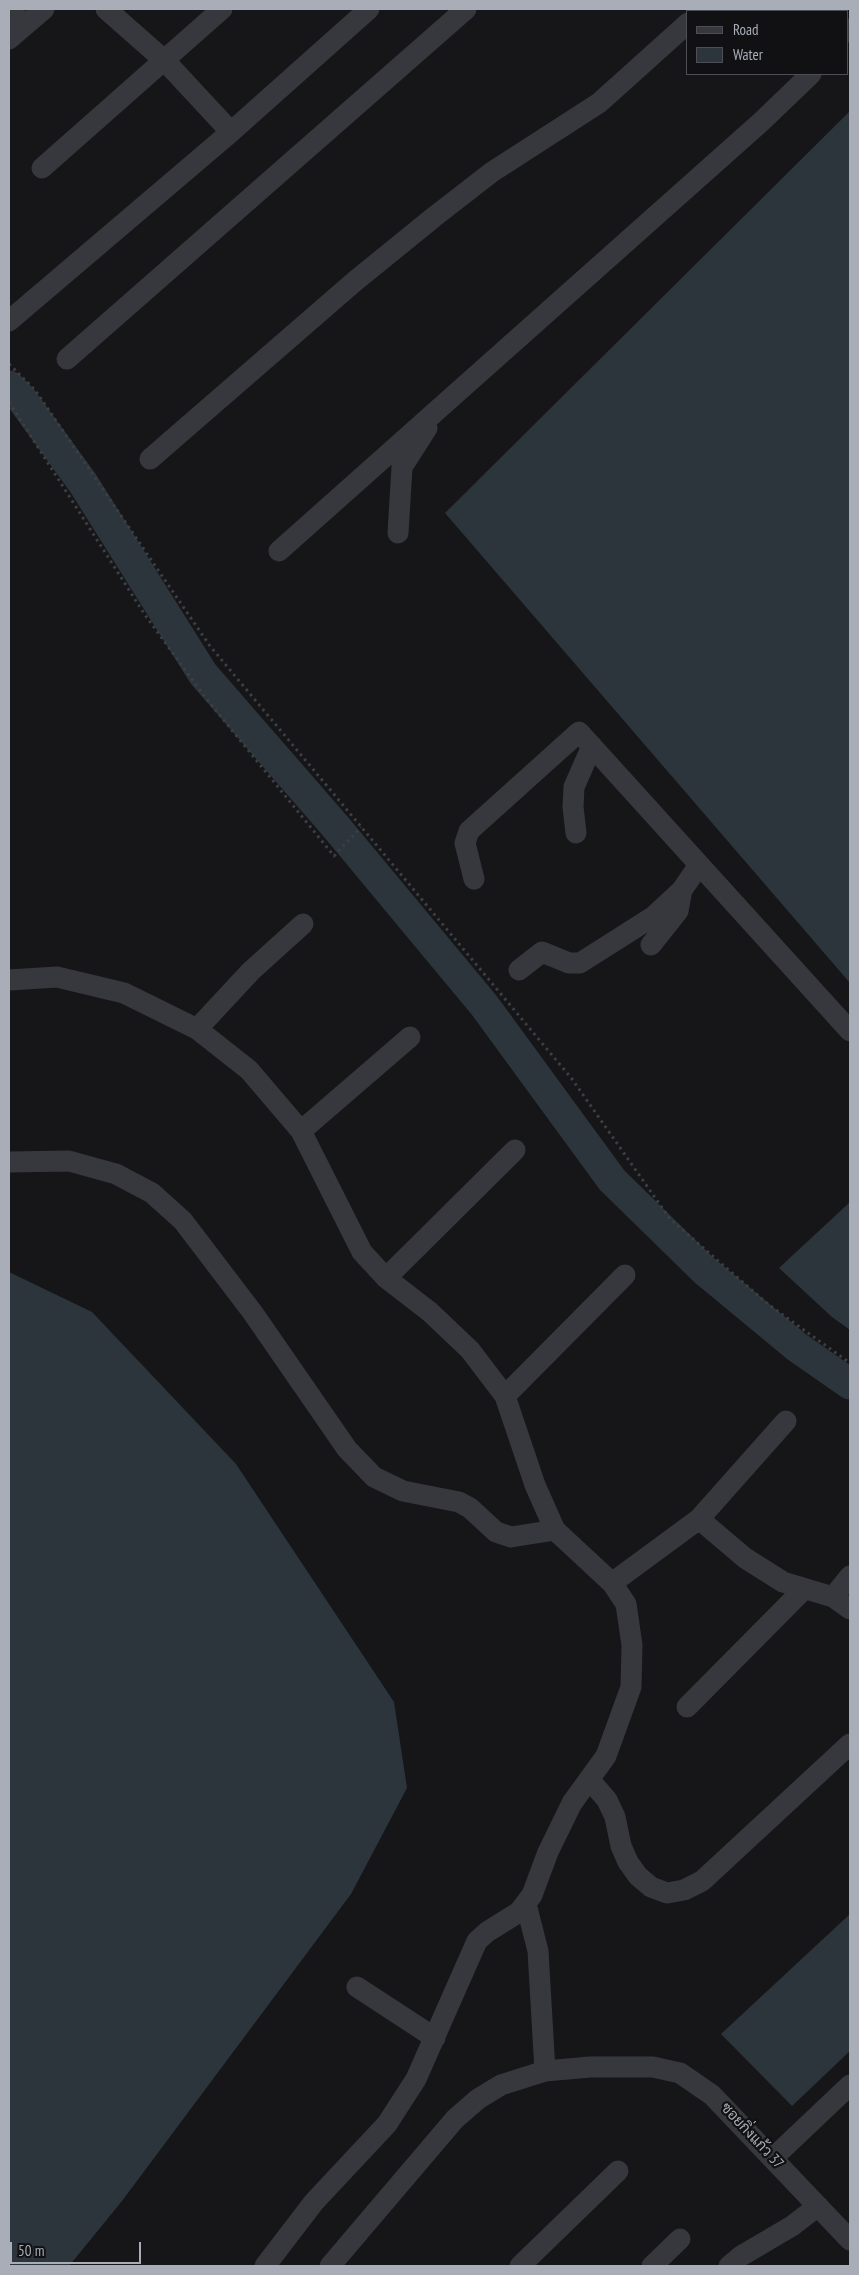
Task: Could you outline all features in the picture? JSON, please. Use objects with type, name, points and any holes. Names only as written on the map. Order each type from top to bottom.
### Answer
[{"type":"street","points":[[10,9],[16,32],[44,9]]},
{"type":"street","points":[[106,9],[165,61],[231,132]]},
{"type":"street","points":[[42,168],[222,9]]},
{"type":"street","points":[[9,321],[231,132],[369,9]]},
{"type":"street","points":[[67,359],[466,9]]},
{"type":"street","points":[[150,459],[354,282],[434,217],[492,172],[598,103],[686,25]]},
{"type":"street","points":[[279,551],[761,122],[810,75]]},
{"type":"street","points":[[398,533],[402,467],[441,407]]},
{"type":"street","points":[[576,833],[573,807],[574,787],[585,739]]},
{"type":"street","points":[[585,739],[850,1031]]},
{"type":"street","points":[[474,879],[466,850],[466,836],[469,832],[585,739]]},
{"type":"street","points":[[519,970],[542,952],[569,963],[580,963],[654,916],[682,890],[699,865]]},
{"type":"street","points":[[651,945],[678,911],[682,890]]},
{"type":"street","points":[[197,1029],[250,971],[303,924]]},
{"type":"street","points":[[9,980],[57,977],[124,993],[197,1029],[249,1070],[301,1131],[362,1252],[386,1278],[430,1312],[470,1350],[505,1396],[535,1485],[555,1530],[612,1583],[626,1604],[632,1645],[631,1687],[606,1756],[572,1802],[548,1852],[534,1890],[526,1904],[510,1920],[487,1932],[477,1942],[416,2079],[387,2124],[314,2202],[265,2266]]},
{"type":"street","points":[[301,1131],[410,1037]]},
{"type":"street","points":[[386,1278],[515,1150]]},
{"type":"street","points":[[9,1162],[69,1161],[116,1174],[152,1193],[183,1221],[253,1313],[347,1449],[374,1477],[403,1491],[459,1502],[470,1508],[496,1532],[511,1537],[555,1530]]},
{"type":"street","points":[[505,1396],[625,1275]]},
{"type":"street","points":[[612,1583],[699,1519],[786,1421]]},
{"type":"street","points":[[699,1519],[745,1558],[783,1582],[842,1603],[850,1576]]},
{"type":"street","points":[[687,1707],[804,1589]]},
{"type":"street","points":[[589,1779],[607,1800],[615,1816],[621,1846],[628,1862],[638,1876],[651,1888],[667,1893],[684,1890],[702,1881],[850,1744]]},
{"type":"street","points":[[526,1904],[538,1951],[545,2071]]},
{"type":"street","points":[[357,1987],[435,2038]]},
{"type":"street","name":"ซอยกิ่งแก้ว 37","points":[[330,2266],[455,2119],[478,2099],[501,2085],[545,2071],[590,2067],[653,2067],[680,2073],[712,2095],[850,2240]]},
{"type":"street","points":[[773,2158],[850,2085]]},
{"type":"street","points":[[532,2262],[618,2171]]},
{"type":"street","points":[[735,2261],[792,2226],[818,2206]]},
{"type":"street","points":[[652,2266],[680,2239]]},
{"type":"path","points":[[9,364],[35,390],[210,646],[572,1079],[670,1219],[769,1305],[850,1363]]},
{"type":"path","points":[[9,402],[145,615],[205,697],[334,856],[361,827]]},
{"type":"water","points":[[850,111],[850,983],[445,513]]},
{"type":"water","points":[[850,1202],[850,1330],[832,1317],[779,1268]]},
{"type":"water","points":[[9,1272],[92,1312],[236,1464],[394,1702],[407,1788],[351,1894],[122,2201],[69,2266],[9,2266]]},
{"type":"water","points":[[850,1914],[850,2051],[792,2106],[721,2034]]},
{"type":"waterway","points":[[9,386],[21,398],[83,483],[203,674],[336,827],[484,1005],[612,1180],[704,1270],[797,1347],[850,1384]]}]
